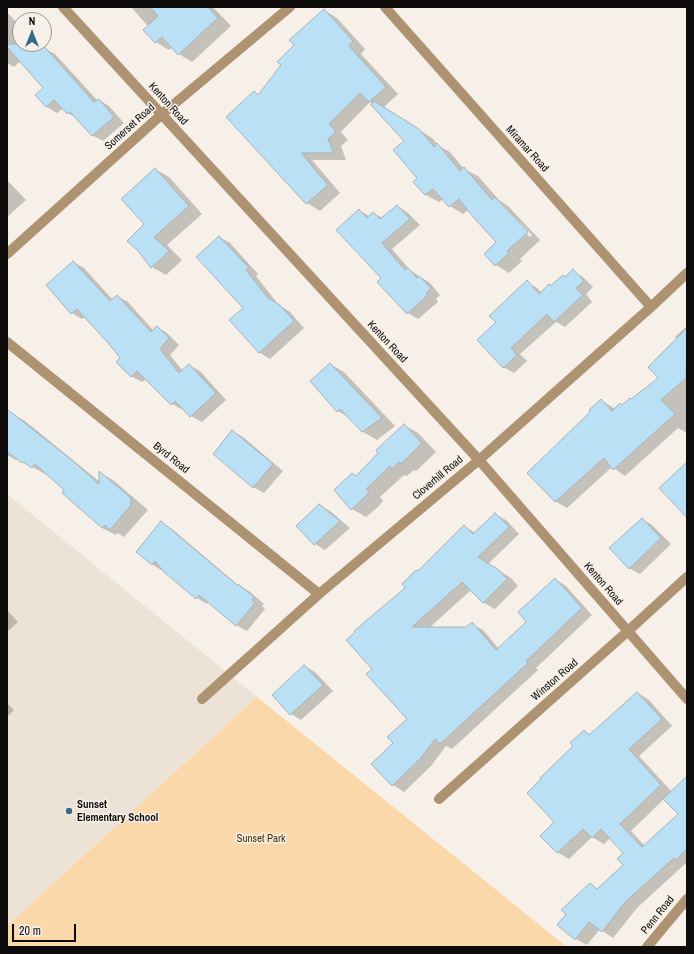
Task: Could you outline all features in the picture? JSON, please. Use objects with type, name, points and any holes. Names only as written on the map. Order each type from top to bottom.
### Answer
[{"type":"street","name":"Kenton Road","points":[[63,7],[478,460],[687,699]]},
{"type":"street","name":"Somerset Road","points":[[7,254],[161,115],[290,7]]},
{"type":"street","name":"Miramar Road","points":[[385,7],[651,307]]},
{"type":"street","name":"Cloverhill Road","points":[[202,698],[319,594],[478,460],[651,307],[687,273]]},
{"type":"street","name":"Byrd Road","points":[[7,342],[319,594]]},
{"type":"street","name":"Winston Road","points":[[439,799],[687,577]]},
{"type":"street","name":"Penn Road","points":[[647,947],[687,899]]},
{"type":"shaded area","name":"Sunset Elementary School","points":[[7,494],[257,697],[7,926]]},
{"type":"green space","name":"Sunset Park","points":[[257,697],[567,947],[7,947],[7,926]]},
{"type":"building","points":[[150,7],[208,7],[218,18],[178,55],[162,37],[155,43],[143,30],[158,16]]},
{"type":"building","points":[[324,9],[353,41],[349,46],[386,87],[369,102],[360,93],[329,124],[336,132],[328,139],[334,153],[301,153],[328,185],[306,204],[226,117],[254,91],[258,95],[281,65],[277,62],[294,45],[289,40]]},
{"type":"building","points":[[7,44],[12,44],[12,52],[49,52],[94,102],[99,99],[114,117],[92,136],[70,112],[67,114],[54,100],[46,107],[35,95],[43,88],[7,47]]},
{"type":"building","points":[[374,101],[419,129],[434,147],[437,143],[460,171],[464,167],[492,200],[495,197],[528,232],[507,251],[509,253],[495,266],[484,254],[496,242],[459,199],[449,207],[433,189],[425,195],[413,182],[417,178],[393,150],[404,141],[371,105]]},
{"type":"building","points":[[155,168],[189,206],[154,237],[169,251],[151,268],[138,251],[127,241],[144,224],[121,199]]},
{"type":"building","points":[[397,205],[410,219],[382,243],[405,270],[408,268],[417,278],[419,276],[431,288],[426,293],[428,295],[407,314],[377,282],[381,278],[336,230],[359,209],[367,218],[373,212],[380,219]]},
{"type":"building","points":[[219,236],[249,268],[246,270],[268,298],[280,305],[294,321],[259,353],[229,320],[243,308],[196,257]]},
{"type":"building","points":[[73,261],[110,301],[117,295],[151,332],[157,326],[169,338],[160,349],[179,373],[189,364],[216,393],[190,417],[175,401],[171,405],[137,371],[131,377],[116,362],[120,358],[109,344],[77,309],[71,314],[46,285]]},
{"type":"building","points":[[573,269],[584,281],[576,288],[583,295],[554,322],[547,314],[511,348],[517,355],[503,368],[477,340],[496,322],[489,316],[527,280],[539,294],[549,284],[550,286],[563,275],[565,277]]},
{"type":"building","points":[[687,328],[686,378],[661,400],[675,414],[613,470],[604,458],[555,502],[527,473],[590,412],[589,410],[601,399],[612,411],[620,403],[622,405],[658,378],[648,367]]},
{"type":"building","points":[[330,363],[382,418],[362,432],[340,409],[337,412],[310,381]]},
{"type":"building","points":[[7,409],[73,461],[99,484],[99,471],[131,498],[131,505],[110,530],[105,525],[102,528],[62,493],[64,490],[35,464],[32,468],[7,452]]},
{"type":"building","points":[[404,424],[422,443],[401,464],[399,462],[392,469],[390,466],[366,489],[369,492],[351,510],[334,490],[352,473],[356,476],[378,453],[376,450]]},
{"type":"building","points":[[232,430],[273,464],[253,488],[213,454]]},
{"type":"building","points":[[687,462],[687,518],[659,488]]},
{"type":"building","points":[[319,504],[340,521],[314,545],[296,526]]},
{"type":"building","points":[[495,513],[509,527],[478,557],[499,570],[507,579],[483,603],[462,582],[412,627],[466,627],[472,622],[496,650],[526,622],[518,612],[555,578],[582,608],[526,661],[528,663],[440,744],[435,739],[420,759],[392,786],[371,764],[393,743],[387,737],[407,719],[366,674],[372,669],[346,640],[355,632],[354,631],[405,588],[402,584],[416,570],[418,571],[464,525],[473,534]]},
{"type":"building","points":[[642,518],[661,538],[629,569],[609,548]]},
{"type":"building","points":[[161,521],[237,585],[238,584],[254,597],[252,600],[255,603],[236,626],[199,595],[196,599],[164,572],[155,561],[152,565],[136,552]]},
{"type":"building","points":[[304,665],[323,685],[290,715],[272,695]]},
{"type":"building","points":[[637,692],[662,719],[629,749],[661,785],[620,824],[642,847],[678,814],[663,799],[687,776],[687,849],[676,860],[674,858],[625,902],[602,932],[589,922],[575,940],[557,925],[566,914],[561,910],[590,883],[597,889],[623,865],[617,859],[623,853],[601,829],[592,838],[583,829],[557,853],[540,836],[554,822],[527,793],[541,779],[540,778],[573,746],[570,743],[584,730],[589,735]]},
{"type":"place","name":"Sunset Elementary School","points":[[69,811]]}]
